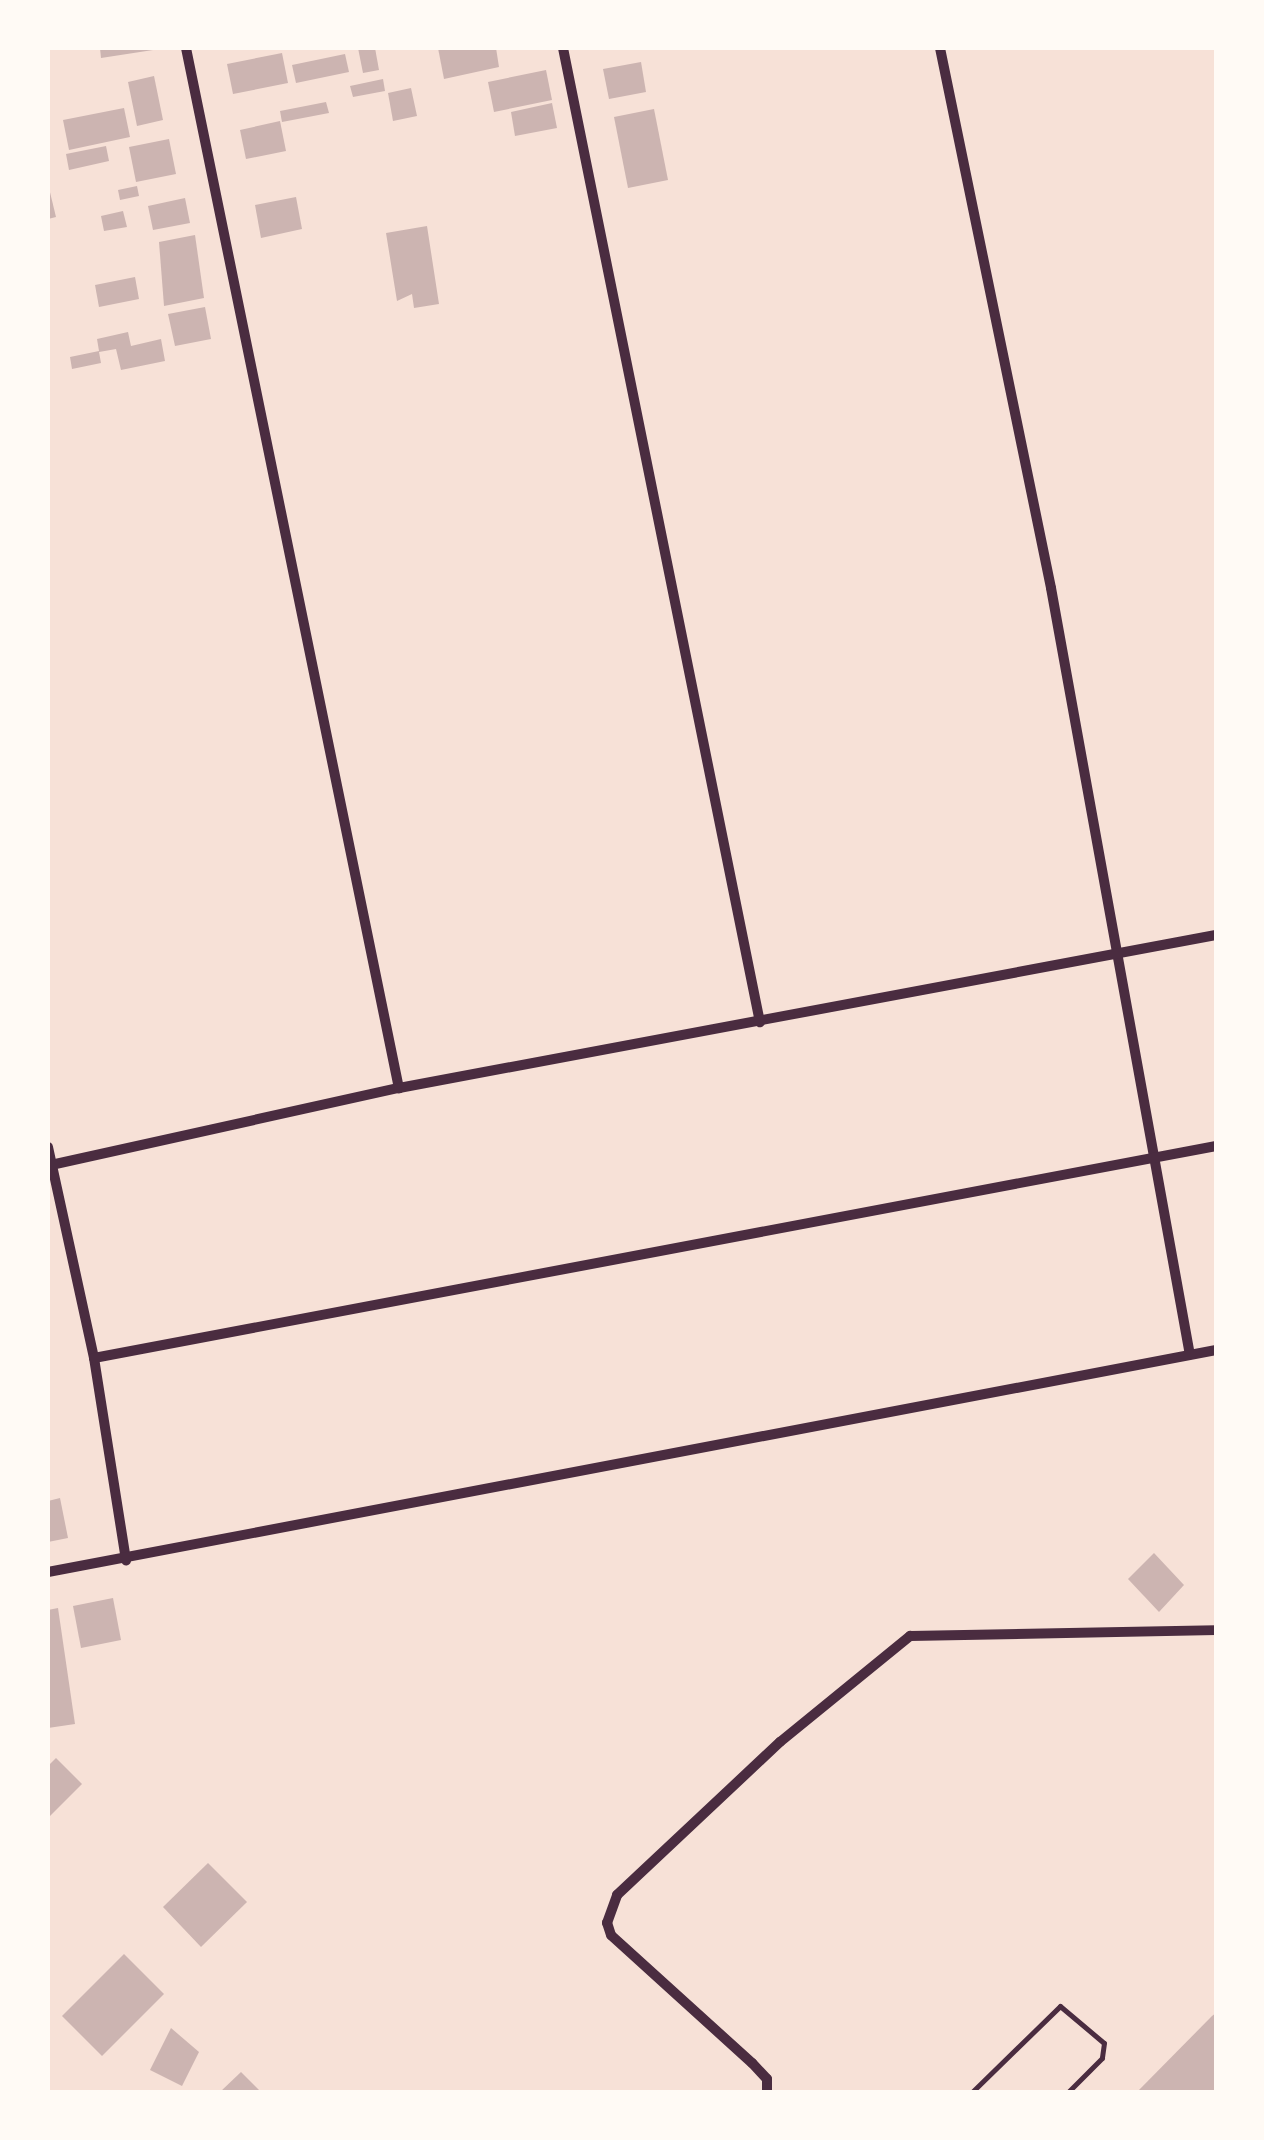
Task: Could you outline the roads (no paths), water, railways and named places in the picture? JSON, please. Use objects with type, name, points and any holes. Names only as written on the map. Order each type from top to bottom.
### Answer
[{"type":"street","points":[[186,48],[399,1088]]},
{"type":"street","points":[[563,48],[760,1022]]},
{"type":"street","points":[[940,48],[1120,955],[1152,1159],[1190,1355]]},
{"type":"street","points":[[51,1165],[399,1088],[1216,936]]},
{"type":"street","points":[[94,1358],[1216,1146]]},
{"type":"street","points":[[48,1147],[94,1358],[126,1560]]},
{"type":"street","points":[[48,1572],[1216,1350]]},
{"type":"street","points":[[767,2092],[767,2079],[611,1935],[607,1923],[616,1895],[780,1742],[910,1636],[1216,1630]]},
{"type":"lane","points":[[972,2092],[1060,2006],[1104,2043],[1102,2058],[1068,2092]]}]
